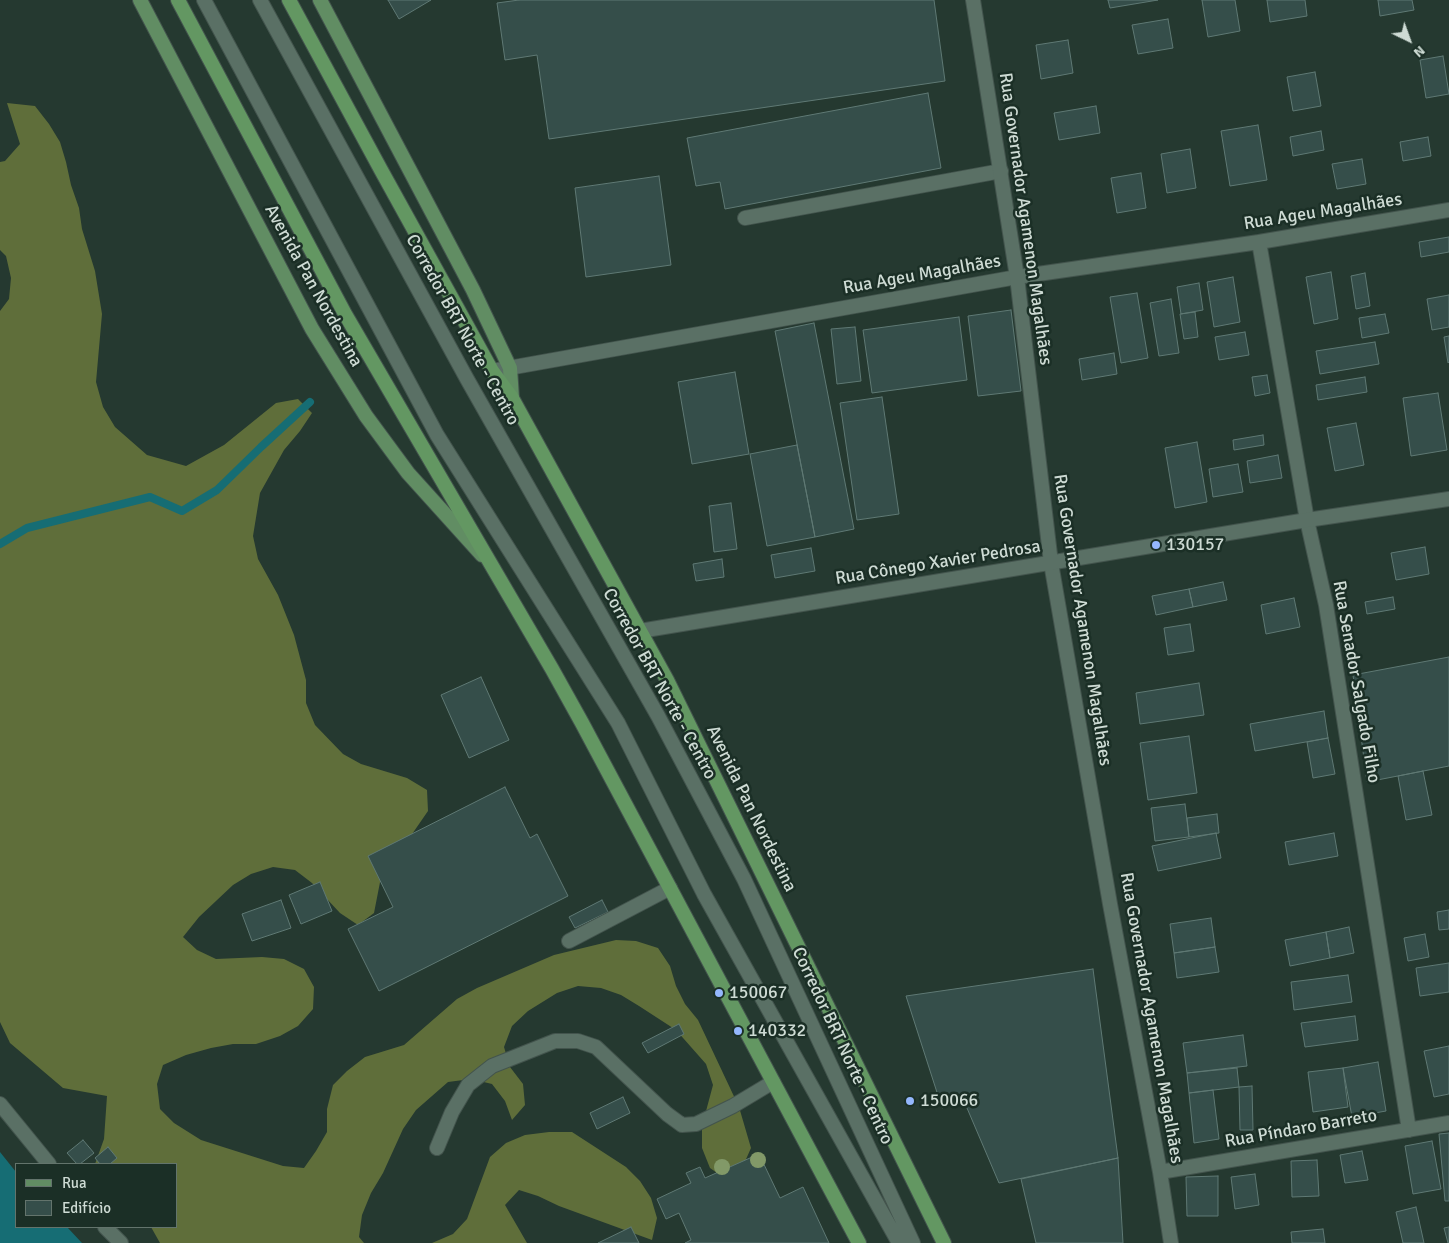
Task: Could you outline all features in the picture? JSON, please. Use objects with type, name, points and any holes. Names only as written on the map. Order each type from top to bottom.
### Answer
[{"type":"highway","name":"Avenida Pan Nordestina","points":[[178,0],[306,243],[350,322],[552,669],[859,1243]]},
{"type":"highway","name":"Avenida Pan Nordestina","points":[[289,0],[380,170],[492,371],[512,398],[667,680],[944,1243]]},
{"type":"main road","name":"Avenida Pan Nordestina","points":[[140,0],[316,336],[366,416],[408,473],[491,565]]},
{"type":"main road","name":"Avenida Pan Nordestina","points":[[320,0],[472,290],[510,368],[512,398]]},
{"type":"street","points":[[204,0],[436,435],[618,723],[704,894],[899,1243]]},
{"type":"street","name":"Corredor BRT Norte - Centro","points":[[260,0],[358,183],[658,716],[744,879],[913,1243]]},
{"type":"street","name":"Rua Governador Agamenon Magalhães","points":[[973,0],[1018,277],[1051,563],[1110,904],[1160,1172],[1171,1243]]},
{"type":"street","points":[[745,218],[1001,171]]},
{"type":"street","name":"Rua Ageu Magalhães","points":[[492,371],[1018,277],[1259,242],[1449,210]]},
{"type":"street","name":"Rua Senador Salgado Filho","points":[[1259,242],[1307,520],[1326,605],[1409,1130]]},
{"type":"street","name":"Rua Cônego Xavier Pedrosa","points":[[640,631],[1449,498]]},
{"type":"street","points":[[569,941],[670,888]]},
{"type":"street","points":[[437,1148],[452,1112],[468,1085],[492,1066],[555,1041],[578,1040],[596,1047],[667,1114],[682,1125],[696,1124],[733,1106],[773,1082]]},
{"type":"street","points":[[0,1104],[48,1163]]},
{"type":"street","name":"Rua Píndaro Barreto","points":[[1160,1172],[1449,1123]]},
{"type":"street","points":[[106,1228],[121,1243]]},
{"type":"green space","points":[[7,103],[35,106],[60,142],[79,208],[82,229],[95,271],[102,314],[96,382],[103,407],[115,427],[147,455],[186,466],[224,445],[276,403],[298,399],[312,413],[284,450],[260,493],[253,536],[258,559],[278,595],[294,635],[306,680],[306,703],[315,725],[343,754],[361,764],[407,778],[427,790],[428,811],[399,853],[382,872],[374,913],[358,925],[340,913],[312,883],[295,870],[273,867],[251,874],[233,885],[199,917],[183,937],[197,950],[216,959],[262,957],[284,959],[304,969],[314,987],[313,1009],[298,1026],[280,1036],[256,1044],[233,1044],[211,1048],[186,1055],[163,1065],[157,1084],[160,1109],[174,1123],[201,1140],[283,1166],[304,1168],[327,1132],[327,1109],[333,1085],[365,1057],[404,1045],[457,999],[477,988],[554,955],[616,940],[636,941],[658,948],[670,966],[676,986],[685,1004],[698,1020],[739,1107],[751,1148],[743,1166],[727,1180],[710,1168],[702,1148],[702,1126],[713,1085],[706,1064],[676,1030],[621,995],[601,988],[578,986],[557,993],[528,1011],[512,1026],[504,1047],[510,1067],[523,1084],[525,1105],[512,1120],[505,1101],[492,1084],[471,1079],[448,1082],[416,1110],[403,1129],[362,1215],[359,1237],[364,1243],[160,1243],[152,1228],[178,1228],[178,1163],[95,1163],[104,1139],[107,1096],[63,1088],[10,1043],[0,1022],[0,311],[9,299],[11,278],[6,256],[0,250],[0,162],[5,161],[20,144]]},
{"type":"green space","points":[[572,1132],[626,1167],[640,1181],[651,1198],[657,1218],[652,1240],[519,1190],[505,1205],[527,1243],[432,1243],[453,1234],[467,1219],[490,1157],[506,1143],[525,1135]]},
{"type":"water","points":[[0,1152],[15,1171],[15,1228],[68,1228],[82,1243],[0,1243]]},
{"type":"building","points":[[388,0],[431,0],[399,19]]},
{"type":"building","points":[[519,0],[934,0],[945,81],[549,139],[537,55],[505,60],[497,3]]},
{"type":"building","points":[[1108,0],[1158,0],[1110,8]]},
{"type":"building","points":[[1202,0],[1235,0],[1240,31],[1208,37]]},
{"type":"building","points":[[1267,0],[1305,0],[1307,16],[1270,22]]},
{"type":"building","points":[[1378,0],[1412,0],[1414,10],[1380,16]]},
{"type":"building","points":[[1168,19],[1173,48],[1138,54],[1132,25]]},
{"type":"building","points":[[1068,40],[1073,73],[1041,79],[1036,45]]},
{"type":"building","points":[[1443,56],[1449,94],[1426,98],[1420,60]]},
{"type":"building","points":[[1315,72],[1321,106],[1293,111],[1287,77]]},
{"type":"building","points":[[928,93],[941,168],[725,209],[720,182],[696,186],[687,138]]},
{"type":"building","points":[[1096,106],[1100,133],[1059,140],[1054,113]]},
{"type":"building","points":[[1258,125],[1267,180],[1230,186],[1221,131]]},
{"type":"building","points":[[1321,131],[1324,150],[1293,156],[1290,137]]},
{"type":"building","points":[[1428,137],[1431,156],[1403,161],[1400,142]]},
{"type":"building","points":[[1190,149],[1196,188],[1167,193],[1161,154]]},
{"type":"building","points":[[1362,159],[1366,184],[1337,189],[1332,164]]},
{"type":"building","points":[[1141,173],[1146,208],[1117,213],[1111,178]]},
{"type":"building","points":[[659,176],[671,265],[586,277],[575,188]]},
{"type":"building","points":[[1449,237],[1449,252],[1421,257],[1419,242]]},
{"type":"building","points":[[1331,272],[1338,319],[1314,324],[1306,277]]},
{"type":"building","points":[[1365,273],[1370,306],[1356,309],[1351,276]]},
{"type":"building","points":[[1233,277],[1240,322],[1214,327],[1207,282]]},
{"type":"building","points":[[1199,283],[1203,310],[1181,314],[1177,287]]},
{"type":"building","points":[[1137,293],[1148,358],[1121,363],[1110,297]]},
{"type":"building","points":[[1449,295],[1449,327],[1432,330],[1427,299]]},
{"type":"building","points":[[1171,299],[1179,353],[1159,356],[1150,303]]},
{"type":"building","points":[[1011,310],[1021,391],[978,396],[968,316]]},
{"type":"building","points":[[1195,312],[1198,337],[1184,339],[1180,314]]},
{"type":"building","points":[[1385,314],[1389,333],[1362,338],[1359,318]]},
{"type":"building","points":[[959,317],[967,380],[872,393],[863,330]]},
{"type":"building","points":[[814,323],[854,529],[815,537],[775,331]]},
{"type":"building","points":[[855,327],[861,381],[837,384],[831,329]]},
{"type":"building","points":[[1245,332],[1249,355],[1219,360],[1215,337]]},
{"type":"building","points":[[1449,336],[1449,362],[1448,363],[1444,337]]},
{"type":"building","points":[[1375,342],[1379,364],[1320,374],[1316,351]]},
{"type":"building","points":[[1114,353],[1117,374],[1082,380],[1079,359]]},
{"type":"building","points":[[735,372],[749,454],[692,464],[678,382]]},
{"type":"building","points":[[1267,375],[1270,393],[1255,396],[1252,377]]},
{"type":"building","points":[[1365,377],[1367,392],[1318,400],[1316,385]]},
{"type":"building","points":[[1438,393],[1447,450],[1411,456],[1403,398]]},
{"type":"building","points":[[882,397],[899,514],[857,520],[840,403]]},
{"type":"building","points":[[1356,423],[1364,465],[1335,471],[1327,428]]},
{"type":"building","points":[[1263,435],[1264,445],[1234,450],[1233,440]]},
{"type":"building","points":[[1197,442],[1207,502],[1175,508],[1165,448]]},
{"type":"building","points":[[797,445],[815,537],[767,546],[750,454]]},
{"type":"building","points":[[1278,455],[1282,478],[1250,483],[1247,461]]},
{"type":"building","points":[[1238,464],[1243,492],[1213,497],[1209,469]]},
{"type":"building","points":[[731,503],[737,549],[714,552],[709,506]]},
{"type":"building","points":[[1425,547],[1429,574],[1396,580],[1391,553]]},
{"type":"building","points":[[811,548],[815,571],[775,578],[771,555]]},
{"type":"building","points":[[722,559],[724,577],[696,581],[693,564]]},
{"type":"building","points":[[1223,582],[1227,600],[1193,607],[1189,589]]},
{"type":"building","points":[[1189,589],[1193,607],[1156,615],[1152,596]]},
{"type":"building","points":[[1393,597],[1395,609],[1367,614],[1365,602]]},
{"type":"building","points":[[1294,598],[1300,627],[1266,634],[1261,605]]},
{"type":"building","points":[[1190,624],[1194,651],[1168,655],[1164,628]]},
{"type":"building","points":[[1449,657],[1449,766],[1367,782],[1353,675]]},
{"type":"building","points":[[481,677],[509,740],[469,758],[441,695]]},
{"type":"building","points":[[1199,683],[1204,715],[1140,724],[1136,693]]},
{"type":"building","points":[[1324,711],[1328,738],[1255,751],[1250,724]]},
{"type":"building","points":[[1189,736],[1197,793],[1148,800],[1140,743]]},
{"type":"building","points":[[1328,738],[1335,774],[1313,778],[1307,742]]},
{"type":"building","points":[[1423,771],[1432,815],[1406,820],[1398,776]]},
{"type":"building","points":[[505,787],[530,838],[537,834],[568,896],[379,991],[348,929],[393,907],[368,856]]},
{"type":"building","points":[[1185,804],[1189,837],[1155,841],[1151,808]]},
{"type":"building","points":[[1217,814],[1219,833],[1189,837],[1187,818]]},
{"type":"building","points":[[1216,833],[1221,858],[1158,871],[1152,846]]},
{"type":"building","points":[[1334,833],[1338,856],[1289,865],[1285,842]]},
{"type":"building","points":[[320,882],[332,911],[301,924],[289,895]]},
{"type":"building","points":[[281,900],[291,928],[252,941],[242,914]]},
{"type":"building","points":[[602,900],[608,912],[575,928],[569,917]]},
{"type":"building","points":[[1449,910],[1449,929],[1439,930],[1437,912]]},
{"type":"building","points":[[1211,918],[1215,947],[1174,953],[1170,924]]},
{"type":"building","points":[[1349,927],[1354,953],[1330,958],[1326,932]]},
{"type":"building","points":[[1326,932],[1330,958],[1290,966],[1285,940]]},
{"type":"building","points":[[1425,934],[1429,957],[1408,961],[1404,938]]},
{"type":"building","points":[[1215,947],[1219,972],[1177,978],[1174,953]]},
{"type":"building","points":[[1449,963],[1449,992],[1420,996],[1416,968]]},
{"type":"building","points":[[1093,969],[1118,1158],[999,1183],[964,1101],[942,1108],[906,996]]},
{"type":"building","points":[[1348,975],[1352,1002],[1294,1010],[1291,982]]},
{"type":"building","points":[[1355,1016],[1358,1040],[1305,1047],[1301,1023]]},
{"type":"building","points":[[679,1024],[684,1034],[648,1053],[642,1043]]},
{"type":"building","points":[[1243,1035],[1247,1066],[1187,1073],[1183,1043]]},
{"type":"building","points":[[1449,1046],[1449,1094],[1434,1097],[1424,1051]]},
{"type":"building","points":[[1378,1062],[1386,1111],[1352,1117],[1343,1068]]},
{"type":"building","points":[[1237,1068],[1239,1087],[1189,1093],[1187,1073]]},
{"type":"building","points":[[1343,1068],[1348,1107],[1313,1112],[1308,1072]]},
{"type":"building","points":[[1252,1086],[1253,1130],[1240,1130],[1239,1087]]},
{"type":"building","points":[[1213,1090],[1219,1139],[1194,1143],[1189,1093]]},
{"type":"building","points":[[623,1097],[630,1113],[597,1129],[590,1113]]},
{"type":"building","points":[[1449,1133],[1449,1201],[1445,1201],[1439,1134]]},
{"type":"building","points":[[83,1140],[94,1153],[81,1163],[76,1163],[67,1153]]},
{"type":"building","points":[[1432,1141],[1441,1189],[1413,1194],[1405,1146]]},
{"type":"building","points":[[108,1147],[117,1158],[111,1163],[99,1163],[95,1158]]},
{"type":"building","points":[[1362,1151],[1368,1180],[1345,1183],[1340,1155]]},
{"type":"building","points":[[759,1154],[780,1198],[803,1187],[829,1243],[685,1243],[691,1240],[679,1213],[666,1219],[657,1199],[691,1183],[686,1173],[700,1167],[705,1178]]},
{"type":"building","points":[[1118,1158],[1123,1243],[1036,1243],[1021,1179]]},
{"type":"building","points":[[1317,1160],[1319,1196],[1292,1197],[1291,1161]]},
{"type":"building","points":[[1255,1174],[1259,1205],[1235,1209],[1231,1177]]},
{"type":"building","points":[[1218,1176],[1218,1216],[1187,1216],[1186,1177]]},
{"type":"building","points":[[1416,1207],[1424,1243],[1403,1243],[1396,1212]]},
{"type":"building","points":[[631,1227],[639,1243],[598,1243]]},
{"type":"building","points":[[1449,1227],[1449,1243],[1448,1243],[1444,1228]]},
{"type":"building","points":[[1323,1229],[1325,1243],[1292,1243],[1291,1232]]},
{"type":"waterway","points":[[0,544],[27,528],[150,497],[182,511],[217,490],[310,402]]},
{"type":"place","name":"130157","points":[[1156,545]]},
{"type":"place","name":"150067","points":[[719,993]]},
{"type":"place","name":"140332","points":[[738,1031]]},
{"type":"place","name":"150066","points":[[910,1101]]}]
